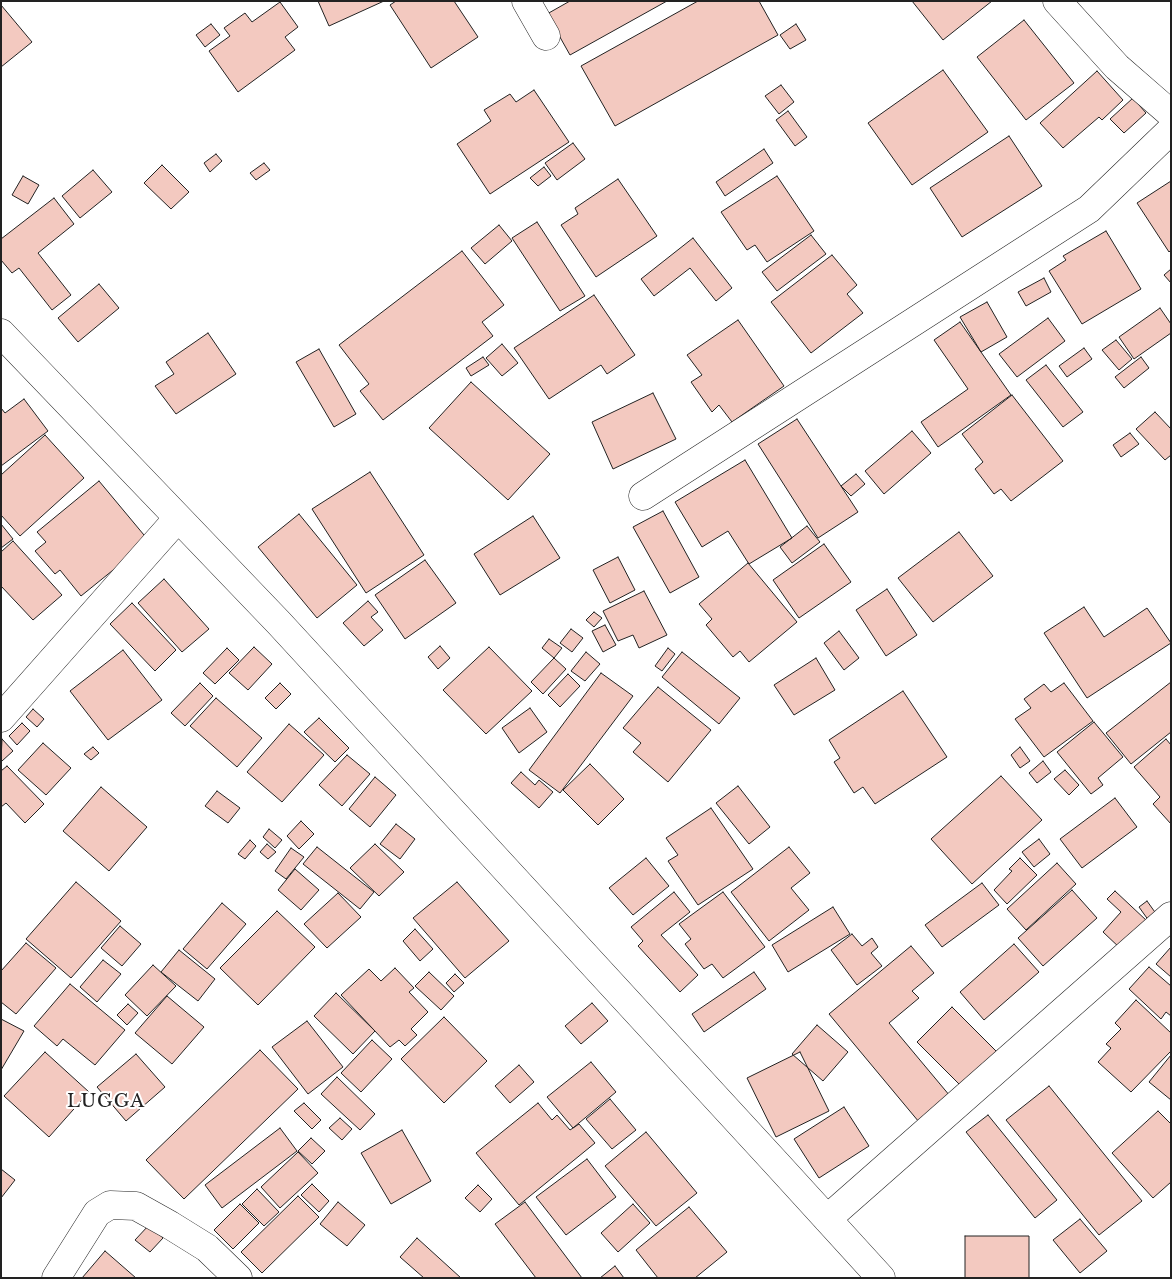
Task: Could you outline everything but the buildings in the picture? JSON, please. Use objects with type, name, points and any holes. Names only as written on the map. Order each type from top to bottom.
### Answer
[{"type":"street","points":[[526,1],[546,36]]},
{"type":"street","points":[[1057,1],[1117,67],[1171,114]]},
{"type":"street","points":[[643,496],[1089,210],[1171,130]]},
{"type":"street","points":[[1,333],[279,623],[881,1278]]},
{"type":"street","points":[[1,718],[178,518]]},
{"type":"street","points":[[827,1218],[1171,916]]},
{"type":"street","points":[[56,1278],[97,1213],[110,1205],[123,1205],[136,1206],[207,1248],[238,1278]]},
{"type":"district","name":"LUGGA","points":[[106,1102]]}]
